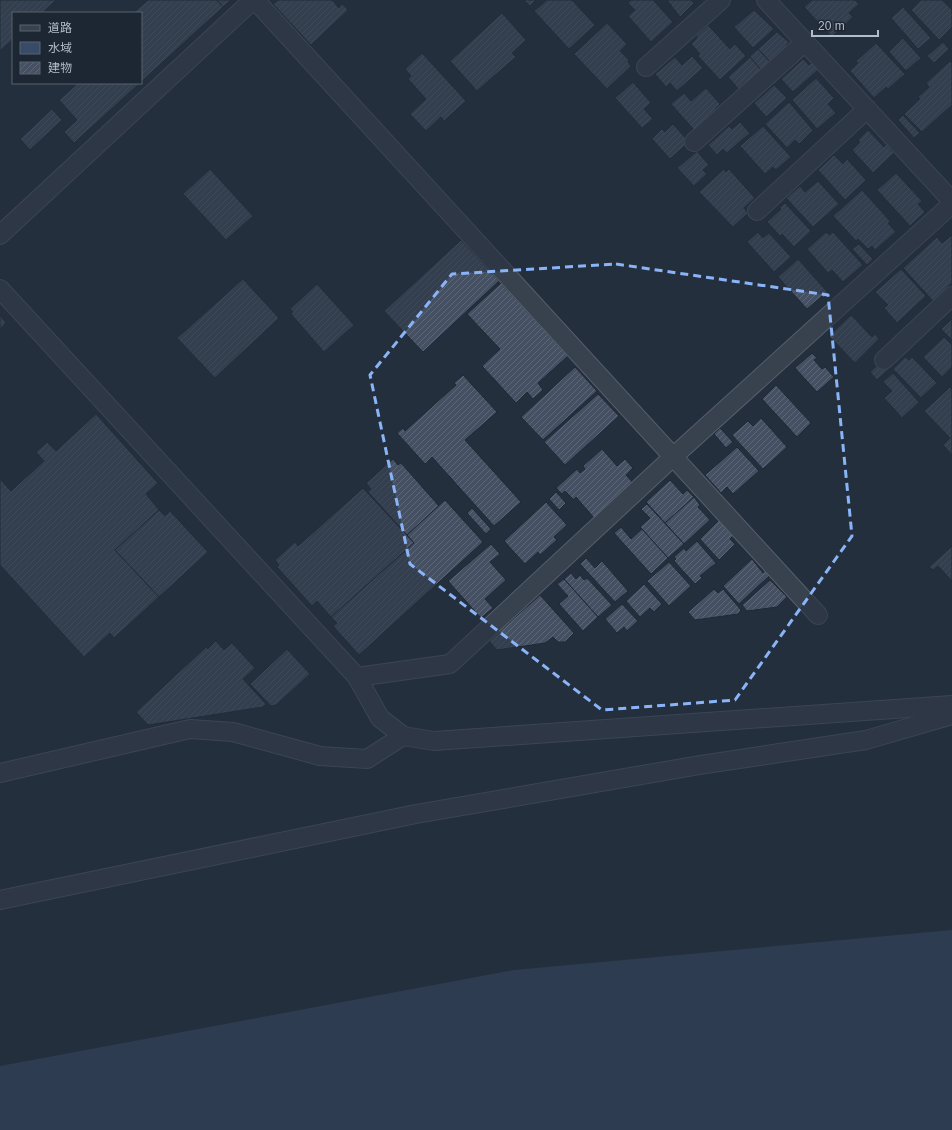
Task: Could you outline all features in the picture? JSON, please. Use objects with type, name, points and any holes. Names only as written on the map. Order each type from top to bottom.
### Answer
[{"type":"street","points":[[0,235],[254,0],[674,456],[818,615]]},
{"type":"street","points":[[646,67],[721,0]]},
{"type":"street","points":[[357,677],[450,664],[674,456],[952,202],[766,0]]},
{"type":"street","points":[[694,142],[805,42]]},
{"type":"street","points":[[757,212],[867,109]]},
{"type":"street","points":[[0,289],[357,677],[380,718],[403,736],[434,741],[952,705]]},
{"type":"street","points":[[884,360],[952,296]]},
{"type":"street","points":[[0,900],[416,814],[700,765],[866,740],[952,715]]},
{"type":"street","points":[[0,774],[190,728],[233,732],[320,756],[367,758],[403,736]]},
{"type":"highlighted area","points":[[616,264],[828,295],[852,536],[735,700],[602,710],[410,564],[370,375],[452,274]]},
{"type":"water","points":[[952,930],[952,1130],[0,1130],[0,1066],[514,970]]},
{"type":"building","points":[[0,0],[56,0],[43,12],[12,12],[12,40],[0,51]]},
{"type":"building","points":[[148,0],[217,0],[223,7],[142,81],[142,12],[134,12]]},
{"type":"building","points":[[217,0],[231,0],[223,7]]},
{"type":"building","points":[[278,0],[332,0],[339,8],[342,4],[348,10],[311,45],[273,4]]},
{"type":"building","points":[[524,0],[536,0],[530,6]]},
{"type":"building","points":[[547,0],[572,0],[595,25],[569,49],[534,11]]},
{"type":"building","points":[[631,0],[653,0],[673,22],[651,42],[628,16],[635,10],[628,3]]},
{"type":"building","points":[[667,0],[691,0],[694,3],[680,17]]},
{"type":"building","points":[[812,0],[855,0],[859,4],[849,13],[853,17],[832,37],[804,7]]},
{"type":"building","points":[[921,0],[942,0],[952,10],[952,27],[939,40],[911,10]]},
{"type":"building","points":[[903,7],[931,38],[918,49],[891,18]]},
{"type":"building","points":[[754,10],[774,29],[753,48],[734,27]]},
{"type":"building","points":[[502,13],[526,40],[512,53],[516,57],[477,91],[450,61]]},
{"type":"building","points":[[607,23],[627,44],[620,51],[629,60],[628,62],[631,66],[607,89],[574,54]]},
{"type":"building","points":[[708,25],[730,49],[735,44],[746,56],[720,80],[698,56],[700,54],[691,44],[697,38],[696,36]]},
{"type":"building","points":[[777,32],[789,42],[786,45],[788,48],[771,63],[758,49]]},
{"type":"building","points":[[903,38],[921,58],[906,71],[889,52]]},
{"type":"building","points":[[943,42],[949,49],[934,63],[927,56]]},
{"type":"building","points":[[876,43],[905,74],[888,89],[886,87],[874,98],[850,71],[858,63],[856,61]]},
{"type":"building","points":[[758,49],[771,63],[762,71],[749,57]]},
{"type":"building","points":[[422,53],[466,101],[444,121],[441,117],[426,131],[410,114],[426,99],[408,79],[411,76],[405,69]]},
{"type":"building","points":[[692,56],[703,68],[677,91],[670,83],[666,87],[655,74],[675,57],[682,65]]},
{"type":"building","points":[[750,57],[762,71],[740,91],[728,77]]},
{"type":"building","points":[[803,59],[809,65],[812,62],[818,70],[793,92],[781,79]]},
{"type":"building","points":[[950,61],[952,63],[952,105],[922,132],[904,114],[920,99],[918,97],[929,87],[926,83]]},
{"type":"building","points":[[816,78],[834,98],[828,104],[836,113],[817,129],[792,100]]},
{"type":"building","points":[[633,82],[651,103],[644,109],[653,119],[642,128],[615,98]]},
{"type":"building","points":[[77,84],[139,84],[74,143],[64,132],[77,120],[59,100]]},
{"type":"building","points":[[774,85],[787,98],[766,117],[754,103]]},
{"type":"building","points":[[706,88],[720,104],[715,109],[717,111],[695,131],[671,104],[684,93],[691,101]]},
{"type":"building","points":[[789,102],[813,130],[799,144],[795,140],[787,148],[765,124]]},
{"type":"building","points":[[52,109],[62,120],[30,150],[20,139]]},
{"type":"building","points":[[903,115],[920,133],[914,138],[898,120]]},
{"type":"building","points":[[740,122],[750,133],[727,153],[723,149],[717,155],[708,145],[729,126],[732,129]]},
{"type":"building","points":[[673,124],[689,142],[670,159],[652,139],[662,129],[665,132]]},
{"type":"building","points":[[763,126],[791,157],[776,170],[773,167],[765,174],[740,146]]},
{"type":"building","points":[[868,130],[884,147],[886,144],[894,153],[873,173],[852,150],[860,142],[858,140]]},
{"type":"building","points":[[697,151],[709,165],[703,170],[707,174],[694,186],[677,168]]},
{"type":"building","points":[[834,155],[843,164],[847,159],[866,180],[845,200],[818,170]]},
{"type":"building","points":[[210,169],[253,216],[226,240],[183,194]]},
{"type":"building","points":[[724,169],[726,172],[729,169],[755,198],[744,208],[748,213],[733,227],[699,192]]},
{"type":"building","points":[[896,173],[922,201],[918,204],[925,212],[910,226],[877,190]]},
{"type":"building","points":[[818,181],[839,204],[813,227],[786,198],[800,186],[805,192]]},
{"type":"building","points":[[862,190],[890,221],[888,223],[896,232],[875,250],[872,246],[868,249],[858,239],[856,241],[833,216]]},
{"type":"building","points":[[785,203],[811,231],[794,247],[782,234],[780,236],[767,222],[781,209],[779,208]]},
{"type":"building","points":[[758,232],[763,238],[769,233],[791,257],[774,272],[747,242]]},
{"type":"building","points":[[826,232],[829,235],[833,232],[863,265],[843,282],[832,270],[828,273],[807,249]]},
{"type":"building","points":[[952,235],[952,283],[933,301],[903,268],[937,237],[942,243]]},
{"type":"building","points":[[461,240],[499,281],[423,352],[384,311]]},
{"type":"building","points":[[859,244],[873,259],[867,265],[852,249]]},
{"type":"building","points":[[798,259],[829,294],[823,298],[822,296],[807,309],[778,277]]},
{"type":"building","points":[[901,269],[926,296],[897,323],[884,308],[888,305],[875,292]]},
{"type":"building","points":[[243,279],[279,318],[215,378],[177,338]]},
{"type":"building","points":[[501,283],[568,356],[538,383],[543,390],[533,399],[527,392],[516,403],[482,366],[500,349],[467,314]]},
{"type":"building","points":[[317,284],[354,325],[324,352],[291,314],[293,312],[290,309]]},
{"type":"building","points":[[0,315],[6,323],[0,329]]},
{"type":"building","points":[[851,315],[872,337],[875,334],[879,339],[855,363],[829,336]]},
{"type":"building","points":[[952,319],[952,340],[941,329]]},
{"type":"building","points":[[944,337],[952,345],[952,367],[942,377],[923,357]]},
{"type":"building","points":[[812,353],[817,358],[814,360],[822,369],[825,367],[834,377],[817,392],[795,368]]},
{"type":"building","points":[[905,357],[909,360],[912,357],[937,383],[921,398],[893,369]]},
{"type":"building","points":[[882,361],[889,369],[877,380],[870,372]]},
{"type":"building","points":[[575,367],[597,391],[543,440],[521,417]]},
{"type":"building","points":[[893,373],[919,402],[902,418],[884,398],[892,391],[883,382]]},
{"type":"building","points":[[463,375],[497,412],[465,440],[521,502],[494,526],[432,457],[425,464],[397,433],[403,428],[405,431],[456,385],[454,383]]},
{"type":"building","points":[[776,385],[811,423],[797,437],[762,399]]},
{"type":"building","points":[[950,387],[952,389],[952,455],[943,445],[950,438],[924,411]]},
{"type":"building","points":[[598,394],[619,416],[565,465],[544,442]]},
{"type":"building","points":[[96,414],[158,483],[146,494],[159,510],[115,550],[159,597],[114,638],[110,633],[84,657],[0,565],[0,479],[11,491],[44,461],[36,452],[47,442],[56,451]]},
{"type":"building","points":[[761,418],[787,447],[763,469],[732,435],[748,421],[753,426]]},
{"type":"building","points":[[720,428],[733,442],[726,448],[714,434]]},
{"type":"building","points":[[737,447],[759,471],[733,494],[727,487],[721,493],[705,475]]},
{"type":"building","points":[[602,449],[617,466],[625,459],[633,468],[626,475],[633,483],[594,518],[576,497],[574,500],[565,491],[562,494],[556,488],[577,469],[580,473],[585,469],[583,466]]},
{"type":"building","points":[[393,459],[398,465],[401,463],[439,506],[407,535],[368,492],[371,489],[366,483]]},
{"type":"building","points":[[670,480],[683,494],[687,490],[694,497],[665,523],[646,502]]},
{"type":"building","points":[[363,488],[414,543],[331,617],[317,601],[312,606],[277,567],[279,565],[275,560],[295,542],[298,546]]},
{"type":"building","points":[[556,492],[566,503],[559,510],[549,499]]},
{"type":"building","points":[[694,497],[700,505],[698,507],[710,520],[684,544],[665,523]]},
{"type":"building","points":[[445,500],[483,542],[359,655],[333,626],[337,623],[331,617],[414,543],[407,535]]},
{"type":"building","points":[[546,502],[567,525],[554,537],[557,540],[540,555],[538,552],[525,564],[504,541]]},
{"type":"building","points":[[647,504],[684,544],[668,558],[640,527],[650,518],[641,509]]},
{"type":"building","points":[[472,508],[491,529],[486,534],[467,513]]},
{"type":"building","points":[[159,510],[165,516],[170,511],[208,552],[159,597],[115,550]]},
{"type":"building","points":[[719,520],[733,536],[730,539],[735,544],[719,560],[700,539]]},
{"type":"building","points":[[621,527],[631,539],[642,529],[668,558],[651,574],[614,533]]},
{"type":"building","points":[[697,541],[716,563],[700,576],[702,578],[695,584],[674,561],[676,559],[674,557],[684,548],[686,551]]},
{"type":"building","points":[[491,544],[500,554],[490,562],[506,580],[485,599],[493,608],[481,618],[448,581]]},
{"type":"building","points":[[952,546],[952,581],[938,566],[933,570],[929,567]]},
{"type":"building","points":[[586,558],[595,568],[602,561],[628,591],[615,602],[580,564]]},
{"type":"building","points":[[752,559],[763,573],[766,570],[770,575],[739,604],[723,586]]},
{"type":"building","points":[[669,562],[691,586],[669,606],[647,581]]},
{"type":"building","points":[[571,573],[576,579],[580,575],[584,580],[587,578],[612,605],[598,617],[564,579]]},
{"type":"building","points":[[564,579],[598,617],[583,631],[559,604],[568,596],[557,584]]},
{"type":"building","points":[[770,580],[787,597],[777,607],[747,611],[742,605]]},
{"type":"building","points":[[644,584],[662,604],[654,612],[650,608],[640,617],[626,601]]},
{"type":"building","points":[[714,589],[718,593],[723,589],[741,610],[738,614],[695,620],[688,612]]},
{"type":"building","points":[[540,595],[574,633],[565,642],[558,642],[553,637],[545,643],[497,650],[489,641]]},
{"type":"building","points":[[622,604],[638,621],[627,631],[624,627],[617,633],[605,619]]},
{"type":"building","points":[[216,641],[224,650],[232,643],[255,668],[243,679],[266,704],[263,707],[148,725],[136,712],[206,647],[208,649]]},
{"type":"building","points":[[287,649],[310,674],[276,705],[271,706],[250,684]]}]
